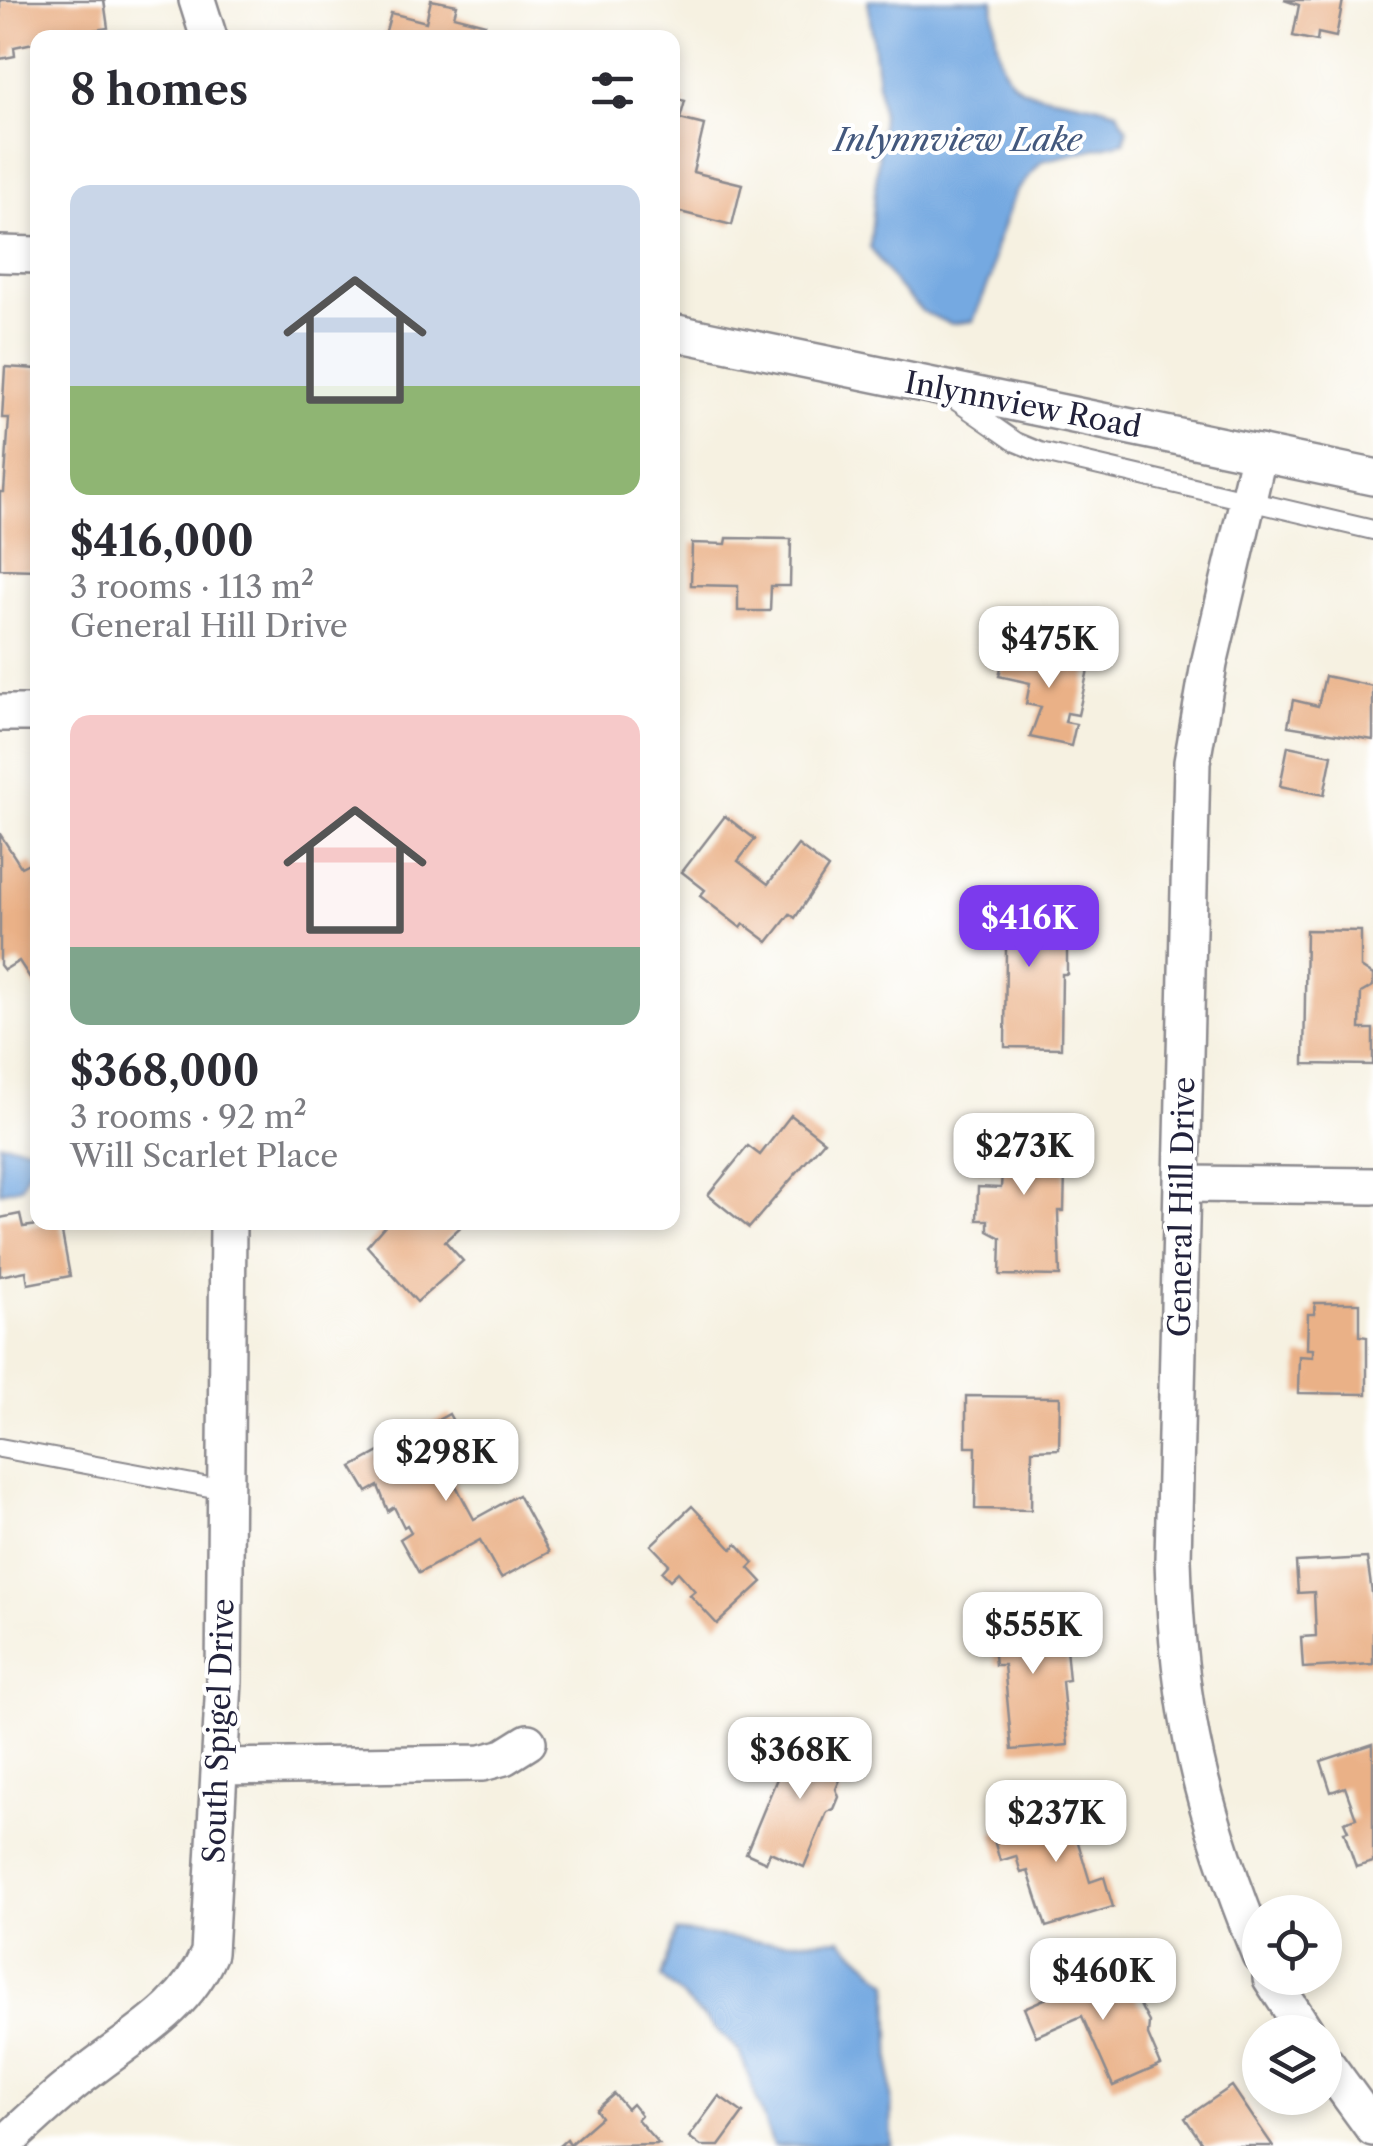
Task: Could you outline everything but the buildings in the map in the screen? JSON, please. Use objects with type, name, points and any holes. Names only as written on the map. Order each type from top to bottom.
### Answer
[{"type":"street","points":[[197,0],[206,30]]},
{"type":"street","points":[[0,254],[30,254]]},
{"type":"street","name":"Inlynnview Road","points":[[680,334],[1373,477]]},
{"type":"street","name":"General Hill Drive","points":[[1242,1908],[1205,1810],[1186,1727],[1175,1643],[1192,762],[1206,681],[1259,452]]},
{"type":"street","points":[[0,713],[30,712]]},
{"type":"street","points":[[1183,1184],[1373,1186]]},
{"type":"street","name":"South Spigel Drive","points":[[3,2146],[88,2071],[178,2004],[197,1980],[208,1953],[221,1768],[228,1230]]},
{"type":"street","points":[[221,1768],[482,1764],[504,1757],[528,1742]]},
{"type":"street","points":[[1342,2085],[1373,2128]]},
{"type":"lane","points":[[940,389],[1016,442],[1040,452],[1373,530]]},
{"type":"lane","points":[[0,1448],[225,1490]]},
{"type":"water","name":"Inlynnview Lake","points":[[868,0],[993,0],[996,37],[1010,79],[1039,94],[1117,111],[1127,129],[1124,142],[1042,161],[1015,193],[995,248],[992,275],[973,321],[951,324],[923,312],[896,285],[870,247],[882,117]]},
{"type":"water","points":[[0,1143],[30,1147],[30,1166],[21,1187],[0,1192]]},
{"type":"water","points":[[676,1931],[763,1942],[841,1939],[889,1983],[892,2146],[773,2146],[740,2052],[661,1977]]}]
